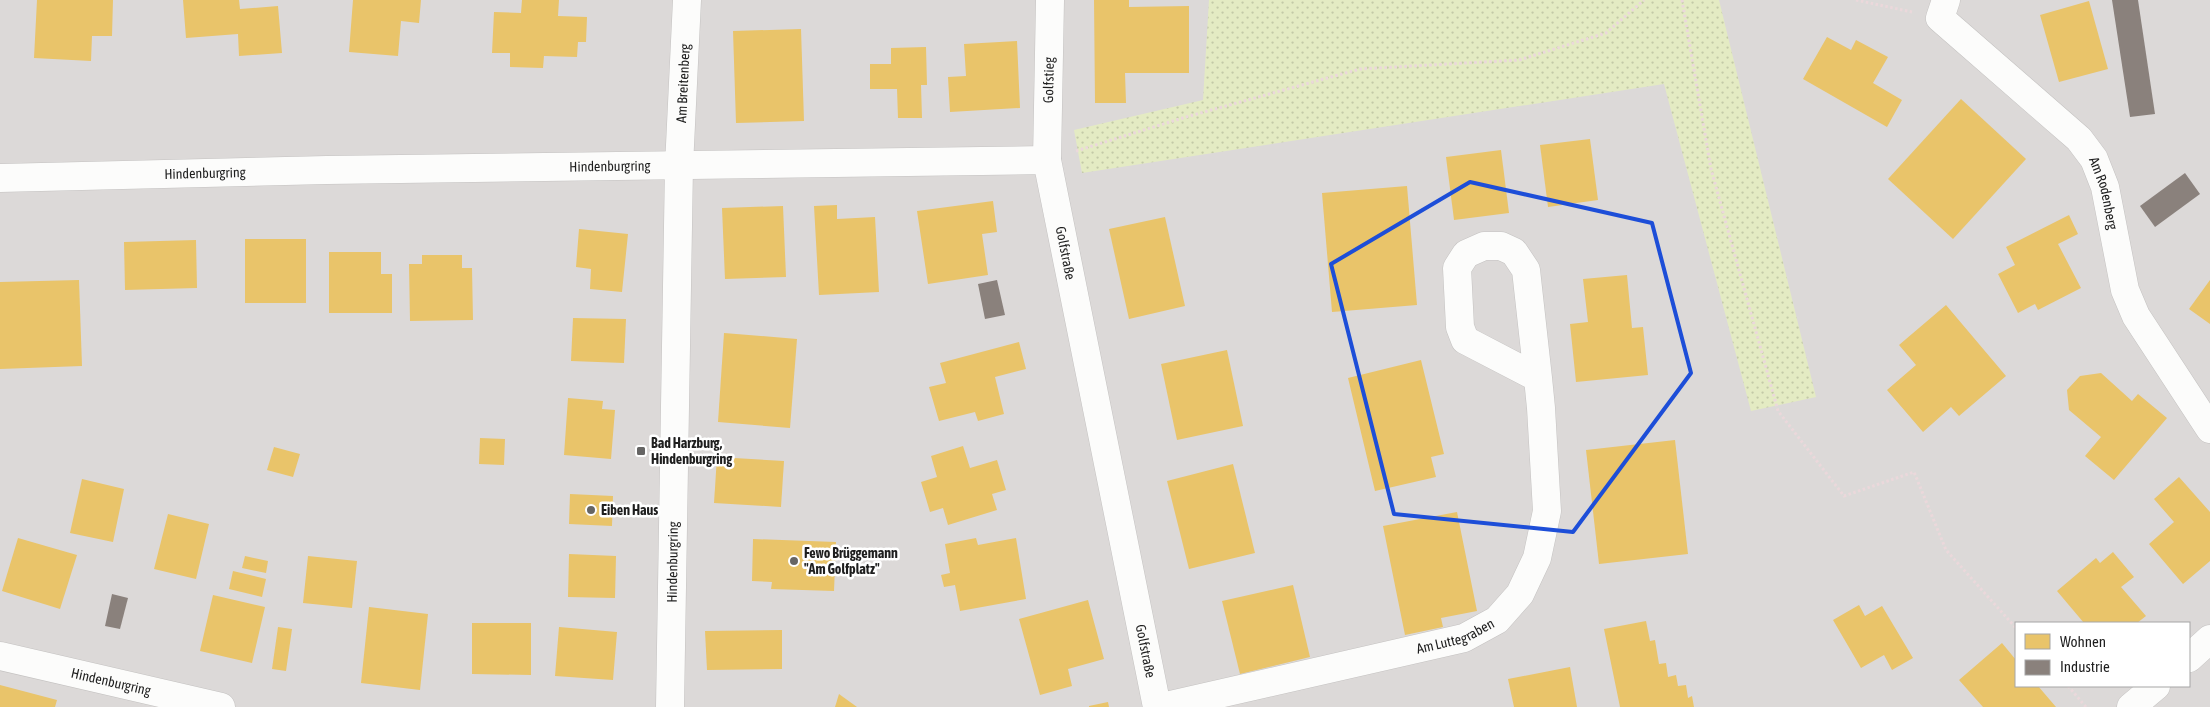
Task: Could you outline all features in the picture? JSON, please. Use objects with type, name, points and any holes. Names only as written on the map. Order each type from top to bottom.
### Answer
[{"type":"street","name":"Am Breitenberg","points":[[679,166],[687,0]]},
{"type":"street","name":"Golfstieg","points":[[1047,160],[1050,0]]},
{"type":"street","name":"Am Rodenberg","points":[[1943,9],[2079,139],[2094,159],[2105,187],[2124,290],[2136,316],[2210,429]]},
{"type":"street","points":[[679,166],[1047,160]]},
{"type":"street","name":"Golfstraße","points":[[1047,160],[1157,707]]},
{"type":"street","name":"Hindenburgring","points":[[0,178],[327,170],[679,166],[670,707]]},
{"type":"street","name":"Am Luttegraben","points":[[1162,707],[1464,638],[1497,620],[1520,594],[1537,558],[1548,511],[1538,378],[1526,270],[1514,252],[1501,246],[1484,246],[1466,254],[1457,268],[1460,327],[1465,340],[1538,378]]},
{"type":"street","points":[[2190,657],[2210,639]]},
{"type":"street","name":"Hindenburgring","points":[[0,656],[221,707]]},
{"type":"street","points":[[2131,707],[2155,687]]},
{"type":"path","points":[[1047,160],[1186,117],[1360,69],[1519,60],[1606,33],[1644,0]]},
{"type":"path","points":[[1682,0],[1711,169],[1778,411],[1844,496],[1914,472],[1946,550],[2015,627]]},
{"type":"path","points":[[1856,0],[1943,9]]},
{"type":"path","points":[[2069,687],[2086,707]]},
{"type":"highlighted area","points":[[1470,182],[1652,223],[1691,373],[1573,532],[1394,514],[1331,264]]},
{"type":"shaded area","points":[[0,0],[2210,0],[2210,707],[0,707]]},
{"type":"green space","points":[[1209,0],[1719,0],[1816,397],[1751,411],[1664,84],[1082,173],[1074,130],[1203,100]]},
{"type":"building: Wohnen","points":[[37,0],[113,0],[112,36],[92,36],[91,61],[34,58]]},
{"type":"building: Wohnen","points":[[183,0],[239,0],[240,9],[278,6],[282,53],[239,56],[238,34],[186,38]]},
{"type":"building: Wohnen","points":[[353,0],[421,0],[419,23],[401,21],[398,56],[349,52]]},
{"type":"building: Wohnen","points":[[522,0],[559,0],[558,16],[587,17],[586,42],[578,42],[577,57],[544,56],[543,68],[510,67],[510,53],[492,53],[494,12],[521,13]]},
{"type":"building: Wohnen","points":[[1094,0],[1129,0],[1129,7],[1189,6],[1189,73],[1125,73],[1126,103],[1095,103]]},
{"type":"building: Wohnen","points":[[2089,1],[2108,69],[2059,82],[2040,15]]},
{"type":"building: Wohnen","points":[[801,29],[804,121],[736,123],[733,31]]},
{"type":"building: Wohnen","points":[[1827,37],[1851,50],[1856,40],[1888,57],[1873,83],[1902,100],[1887,127],[1803,79]]},
{"type":"building: Wohnen","points":[[1017,41],[1020,108],[950,112],[948,77],[966,76],[964,44]]},
{"type":"building: Wohnen","points":[[926,47],[927,85],[921,85],[922,118],[898,118],[897,89],[870,89],[870,64],[891,64],[891,48]]},
{"type":"building: Wohnen","points":[[1961,99],[2026,159],[1953,239],[1888,179]]},
{"type":"building: Wohnen","points":[[1590,139],[1598,200],[1548,207],[1540,145]]},
{"type":"building: Wohnen","points":[[1501,150],[1509,213],[1454,220],[1446,157]]},
{"type":"building: Wohnen","points":[[1407,186],[1417,305],[1332,312],[1322,193]]},
{"type":"building: Wohnen","points":[[993,201],[997,232],[982,234],[988,275],[928,284],[917,211]]},
{"type":"building: Wohnen","points":[[837,205],[837,219],[875,217],[879,292],[819,295],[814,206]]},
{"type":"building: Wohnen","points":[[783,206],[786,277],[725,279],[722,208]]},
{"type":"building: Wohnen","points":[[2069,215],[2078,234],[2058,244],[2081,288],[2038,310],[2035,304],[2018,313],[1998,274],[2015,265],[2006,247]]},
{"type":"building: Wohnen","points":[[1165,217],[1185,306],[1129,319],[1109,229]]},
{"type":"building: Wohnen","points":[[579,229],[628,234],[622,292],[590,289],[591,269],[576,267]]},
{"type":"building: Wohnen","points":[[245,239],[306,239],[306,303],[245,303]]},
{"type":"building: Wohnen","points":[[196,240],[197,288],[125,290],[124,242]]},
{"type":"building: Wohnen","points":[[329,252],[381,252],[381,274],[392,274],[392,313],[329,313]]},
{"type":"building: Wohnen","points":[[422,255],[462,255],[462,268],[472,268],[473,320],[410,321],[409,264],[422,264]]},
{"type":"building: Wohnen","points":[[1627,275],[1632,328],[1643,327],[1648,375],[1576,382],[1570,324],[1588,322],[1583,279]]},
{"type":"building: Wohnen","points":[[79,280],[82,366],[0,369],[0,282]]},
{"type":"building: Wohnen","points":[[2210,280],[2210,324],[2189,309]]},
{"type":"building: Wohnen","points":[[1946,305],[2006,376],[1959,416],[1951,407],[1923,432],[1887,390],[1916,365],[1899,345]]},
{"type":"building: Wohnen","points":[[573,318],[626,319],[624,363],[571,361]]},
{"type":"building: Wohnen","points":[[724,333],[797,339],[790,428],[718,422]]},
{"type":"building: Wohnen","points":[[1019,342],[1026,369],[995,377],[1004,414],[978,421],[975,412],[939,421],[929,387],[946,383],[940,363]]},
{"type":"building: Wohnen","points":[[1227,350],[1243,426],[1177,440],[1161,364]]},
{"type":"building: Wohnen","points":[[1421,360],[1444,454],[1431,457],[1436,477],[1375,491],[1348,378]]},
{"type":"building: Wohnen","points":[[2101,373],[2132,401],[2138,394],[2167,418],[2114,480],[2085,456],[2101,437],[2069,410],[2067,390],[2080,376]]},
{"type":"building: Wohnen","points":[[568,398],[603,401],[602,409],[615,410],[611,459],[564,455]]},
{"type":"building: Wohnen","points":[[480,438],[505,439],[504,465],[479,464]]},
{"type":"building: Wohnen","points":[[1675,440],[1688,554],[1599,564],[1586,450]]},
{"type":"building: Wohnen","points":[[963,446],[970,468],[997,460],[1006,490],[992,494],[997,510],[948,525],[943,508],[930,512],[921,482],[937,477],[931,456]]},
{"type":"building: Wohnen","points":[[274,447],[300,454],[293,477],[267,470]]},
{"type":"building: Wohnen","points":[[717,457],[784,461],[781,507],[714,503]]},
{"type":"building: Wohnen","points":[[1233,464],[1255,553],[1189,569],[1167,481]]},
{"type":"building: Wohnen","points":[[2179,477],[2210,512],[2210,561],[2183,584],[2149,544],[2174,522],[2154,499]]},
{"type":"building: Wohnen","points":[[82,479],[124,489],[113,542],[70,533]]},
{"type":"building: Wohnen","name":"Eiben Haus","points":[[570,494],[613,496],[612,526],[569,524]]},
{"type":"building: Wohnen","points":[[1457,512],[1477,611],[1441,618],[1443,627],[1405,635],[1383,526]]},
{"type":"building: Wohnen","points":[[168,514],[209,524],[196,579],[154,569]]},
{"type":"building: Wohnen","points":[[18,538],[77,555],[60,609],[2,591]]},
{"type":"building: Wohnen","points":[[976,538],[978,545],[1016,538],[1026,599],[960,611],[955,585],[944,587],[941,575],[950,573],[945,544]]},
{"type":"building: Wohnen","name":"Fewo Brüggemann \"Am Golfplatz\"","points":[[753,539],[836,542],[834,591],[771,589],[772,582],[752,581]]},
{"type":"building: Wohnen","points":[[2113,552],[2134,577],[2121,587],[2146,616],[2138,622],[2083,622],[2057,591],[2096,558],[2100,563]]},
{"type":"building: Wohnen","points":[[569,554],[616,556],[615,598],[568,597]]},
{"type":"building: Wohnen","points":[[245,556],[268,561],[266,573],[242,568]]},
{"type":"building: Wohnen","points":[[308,556],[357,561],[352,608],[303,603]]},
{"type":"building: Wohnen","points":[[233,571],[266,579],[262,597],[229,589]]},
{"type":"building: Wohnen","points":[[1293,585],[1310,657],[1240,674],[1222,601]]},
{"type":"building: Wohnen","points":[[213,595],[265,607],[252,663],[200,651]]},
{"type":"building: Wohnen","points":[[1088,600],[1104,659],[1068,669],[1072,686],[1040,695],[1019,619]]},
{"type":"building: Wohnen","points":[[1859,605],[1865,616],[1882,606],[1913,658],[1892,670],[1884,655],[1861,668],[1833,620]]},
{"type":"building: Wohnen","points":[[369,607],[428,614],[420,690],[361,683]]},
{"type":"building: Wohnen","points":[[1646,621],[1650,641],[1655,640],[1659,664],[1666,663],[1668,677],[1676,675],[1678,686],[1686,685],[1688,698],[1692,696],[1694,707],[1620,707],[1604,629]]},
{"type":"building: Wohnen","points":[[472,623],[531,623],[531,675],[472,674]]},
{"type":"building: Wohnen","points":[[278,627],[292,629],[286,671],[272,669]]},
{"type":"building: Wohnen","points":[[559,627],[617,632],[613,680],[555,676]]},
{"type":"building: Wohnen","points":[[782,630],[782,669],[707,670],[705,631]]},
{"type":"building: Wohnen","points":[[2002,643],[2015,659],[2015,687],[2039,687],[2056,707],[1983,707],[1959,680]]},
{"type":"building: Wohnen","points":[[1570,667],[1577,707],[1514,707],[1508,679]]},
{"type":"building: Wohnen","points":[[0,685],[57,700],[55,707],[0,707]]},
{"type":"building: Wohnen","points":[[839,694],[857,707],[835,707]]},
{"type":"building: Wohnen","points":[[1108,702],[1109,707],[1089,707],[1089,706]]},
{"type":"building: Industrie","points":[[2112,0],[2138,0],[2155,114],[2130,117]]},
{"type":"building: Industrie","points":[[2185,173],[2200,194],[2155,227],[2140,206]]},
{"type":"building: Industrie","points":[[997,280],[1005,315],[985,319],[978,284]]},
{"type":"building: Industrie","points":[[112,594],[128,598],[120,629],[105,626]]},
{"type":"place","name":"Bad Harzburg, Hindenburgring","points":[[641,451]]},
{"type":"place","name":"Eiben Haus","points":[[591,510]]},
{"type":"place","name":"Fewo Brüggemann \"Am Golfplatz\"","points":[[794,561]]}]
